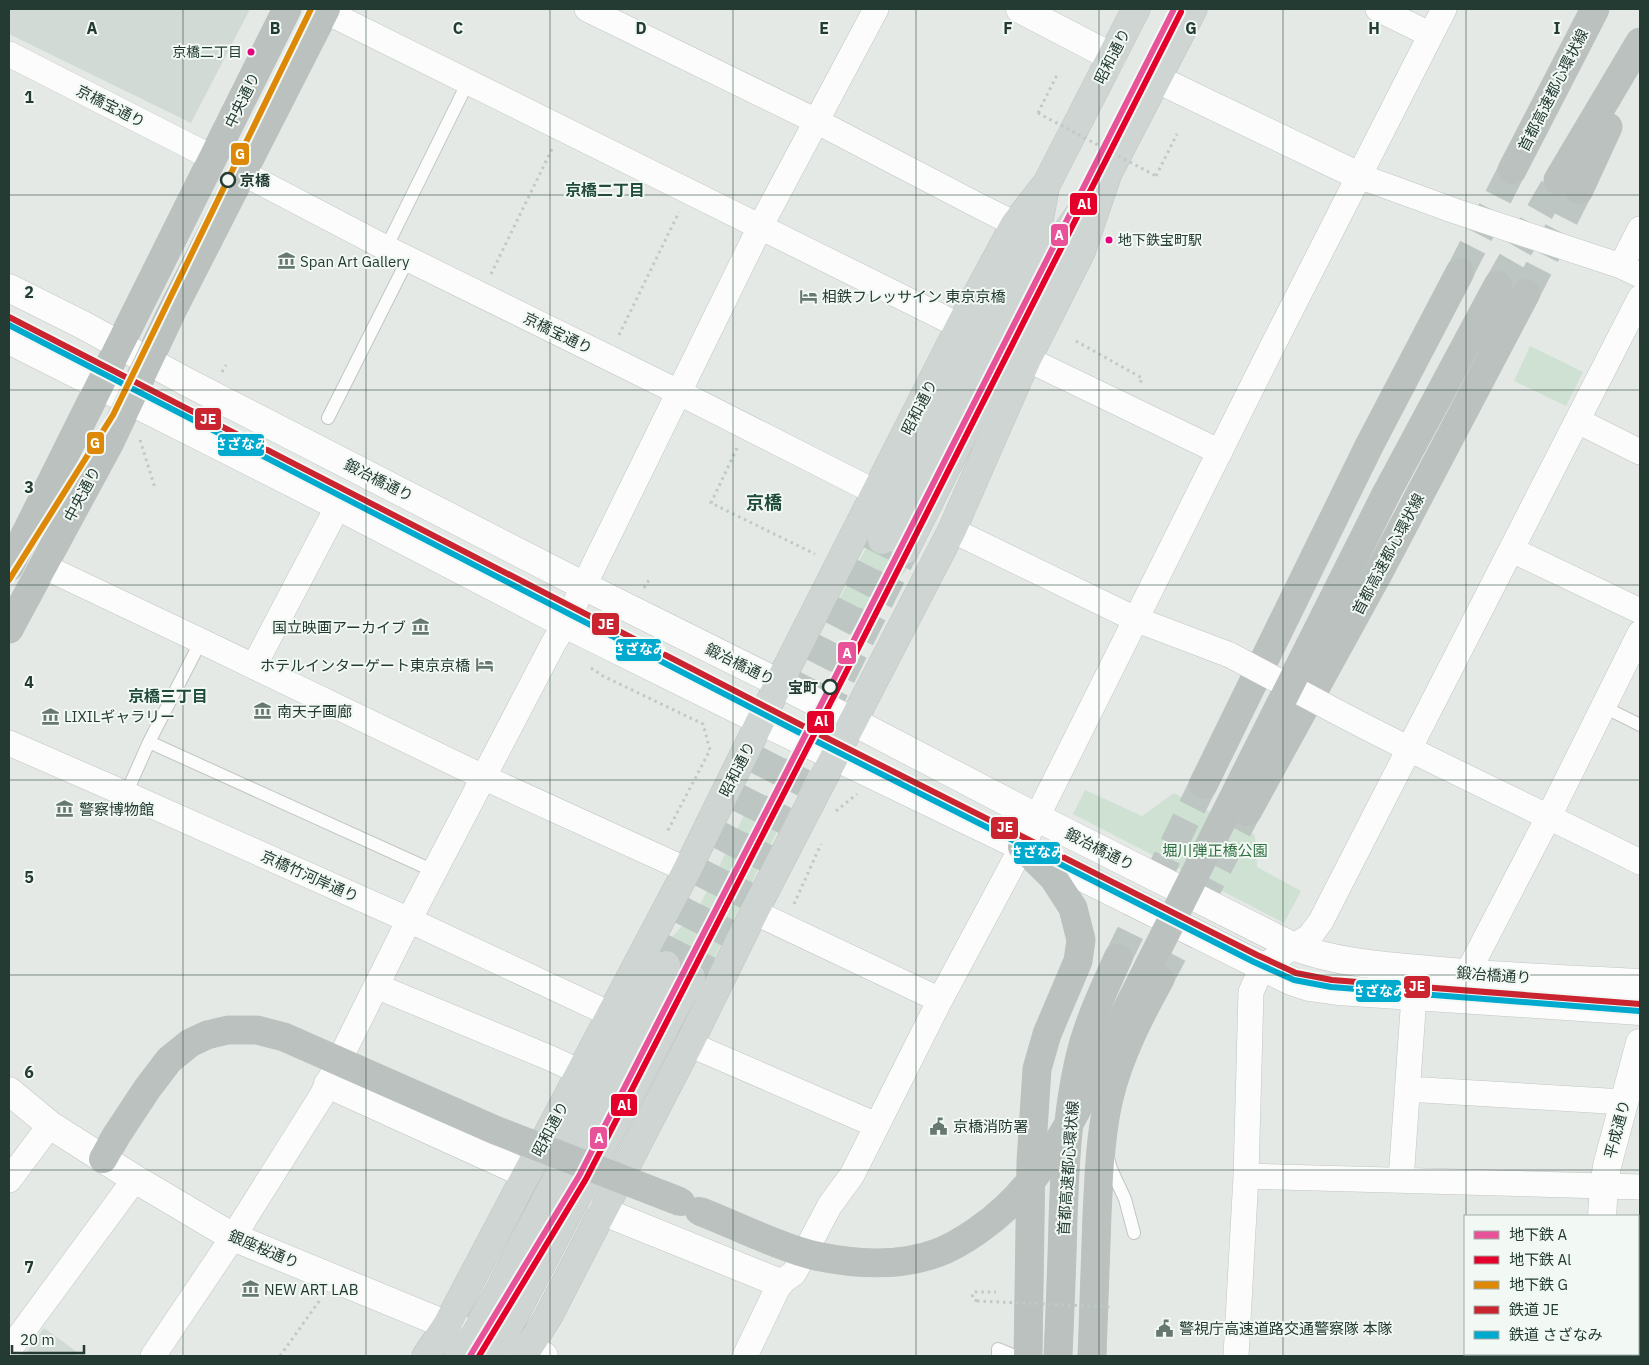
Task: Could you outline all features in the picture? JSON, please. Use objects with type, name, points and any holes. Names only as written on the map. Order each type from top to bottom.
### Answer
[{"type":"highway","name":"中央通り","points":[[9,567],[287,9]]},
{"type":"highway","name":"首都高速都心環状線","points":[[1512,170],[1595,9]]},
{"type":"highway","name":"中央通り","points":[[9,629],[110,442],[241,172],[325,10]]},
{"type":"highway","points":[[1640,42],[1568,185],[1640,60]]},
{"type":"highway","points":[[1203,785],[1369,446],[1460,272]]},
{"type":"highway","points":[[110,1147],[168,1060],[190,1043],[207,1035],[228,1030],[257,1030],[284,1037],[495,1130],[690,1206],[766,1239],[815,1256],[856,1262],[893,1262],[922,1258],[950,1248],[992,1220],[1027,1187],[1060,1141],[1386,494],[1498,286]]},
{"type":"highway","name":"首都高速都心環状線","points":[[1247,812],[1379,572],[1526,293]]},
{"type":"highway","points":[[1022,847],[1053,877],[1073,908],[1081,940],[1078,961],[1047,1034],[1037,1069],[1031,1161],[1028,1356]]},
{"type":"highway","name":"首都高速都心環状線","points":[[1058,1356],[1065,1178],[1073,1096],[1079,1060],[1087,1035],[1118,958]]},
{"type":"highway","name":"首都高速都心環状線","points":[[1092,1356],[1102,1131],[1117,1070],[1142,1012],[1160,979]]},
{"type":"main road","name":"昭和通り","points":[[426,1356],[447,1325],[687,870],[838,565],[960,326],[1015,224],[1047,183],[1136,9]]},
{"type":"main road","name":"昭和通り","points":[[1047,183],[1037,231],[893,545],[1060,241],[1108,173],[1193,9]]},
{"type":"main road","name":"昭和通り","points":[[531,1355],[548,1317],[689,1044],[754,912],[952,530],[1027,359],[1081,252],[1108,173]]},
{"type":"main road","name":"昭和通り","points":[[466,1346],[502,1284],[666,965]]},
{"type":"main road","points":[[495,1350],[691,977]]},
{"type":"street","points":[[587,9],[816,121],[1015,224]]},
{"type":"street","points":[[153,1356],[233,1237],[322,1097],[409,920],[436,872],[483,777],[553,644],[566,624],[760,227],[876,9]]},
{"type":"street","points":[[1020,9],[1112,57]]},
{"type":"street","points":[[1378,9],[1431,34]]},
{"type":"street","points":[[746,1356],[780,1283],[794,1273],[830,1205],[852,1175],[940,1000],[1022,847],[1444,9]]},
{"type":"street","points":[[325,10],[960,326]]},
{"type":"street","name":"京橋宝通り","points":[[9,54],[213,158]]},
{"type":"street","points":[[1156,79],[1359,176],[1455,211],[1631,270],[1640,229]]},
{"type":"street","name":"京橋宝通り","points":[[241,172],[397,254],[678,392],[875,492]]},
{"type":"street","name":"鍛冶橋通り","points":[[9,288],[584,586],[779,683],[1036,817],[1292,946],[1314,954],[1350,962],[1467,974],[1640,983]]},
{"type":"street","points":[[1236,1356],[1246,1176],[1251,992],[1262,967],[1310,936],[1321,921],[1640,298]]},
{"type":"street","name":"鍛冶橋通り","points":[[9,340],[338,506],[566,624],[1291,981],[1309,987],[1338,991],[1640,1011]]},
{"type":"street","points":[[1027,359],[1220,452]]},
{"type":"street","points":[[1578,421],[1640,452]]},
{"type":"street","points":[[254,666],[338,506]]},
{"type":"street","points":[[952,530],[1136,619],[1230,655],[1409,750],[1549,816],[1640,862]]},
{"type":"street","points":[[1512,550],[1640,611]]},
{"type":"street","points":[[43,566],[483,777],[687,870]]},
{"type":"street","points":[[1467,974],[1549,816],[1640,633]]},
{"type":"street","name":"京橋竹河岸通り","points":[[9,743],[409,920],[610,1014]]},
{"type":"street","points":[[754,912],[940,1000]]},
{"type":"street","points":[[376,986],[580,1072]]},
{"type":"street","points":[[1400,1180],[1414,996]]},
{"type":"street","name":"平成通り","points":[[1602,1215],[1607,1166],[1640,1043]]},
{"type":"street","points":[[689,1044],[876,1125]]},
{"type":"street","points":[[328,1084],[526,1174]]},
{"type":"street","points":[[1407,1089],[1624,1102]]},
{"type":"street","name":"銀座桜通り","points":[[9,1091],[50,1125],[110,1147],[135,1179],[233,1237],[447,1325],[466,1346],[531,1355]]},
{"type":"street","points":[[9,1180],[50,1125]]},
{"type":"street","points":[[1246,1176],[1640,1187]]},
{"type":"street","points":[[9,1350],[135,1179]]},
{"type":"street","points":[[602,1212],[780,1283]]},
{"type":"lane","points":[[328,418],[468,82]]},
{"type":"lane","points":[[126,794],[149,742],[202,641]]},
{"type":"lane","points":[[1604,707],[1640,725]]},
{"type":"lane","points":[[149,742],[436,872]]},
{"type":"lane","points":[[1102,1131],[1111,1169],[1125,1199],[1134,1233]]},
{"type":"lane","points":[[998,1356],[998,1349],[1015,1356]]},
{"type":"path","points":[[1058,73],[1038,113],[1156,176],[1177,134]]},
{"type":"path","points":[[481,295],[562,129]]},
{"type":"path","points":[[608,358],[689,192]]},
{"type":"path","points":[[1076,341],[1142,378],[1137,390]]},
{"type":"path","points":[[747,427],[712,503],[838,565]]},
{"type":"path","points":[[140,440],[155,488]]},
{"type":"path","points":[[587,666],[603,676],[703,724],[710,750],[664,836]]},
{"type":"path","points":[[835,812],[860,791]]},
{"type":"path","points":[[793,908],[824,838]]},
{"type":"path","points":[[996,1292],[972,1294],[974,1300],[1112,1307]]},
{"type":"path","points":[[280,1356],[320,1299]]},
{"type":"shaded area","points":[[9,9],[250,9],[191,123],[9,34]]},
{"type":"shaded area","points":[[1640,1295],[1640,1356],[1623,1356],[1639,1355]]},
{"type":"shaded area","points":[[44,1328],[77,1352],[73,1356],[24,1356]]},
{"type":"green space","points":[[1530,346],[1583,372],[1566,406],[1514,381]]},
{"type":"green space","points":[[871,538],[915,559],[886,595],[860,641],[827,623]]},
{"type":"green space","name":"堀川弾正橋公園","points":[[1085,790],[1142,816],[1174,793],[1255,835],[1257,867],[1301,891],[1284,923],[1073,814]]},
{"type":"green space","points":[[756,791],[789,808],[704,978],[656,953],[697,911]]},
{"type":"tunnel","points":[[1460,272],[1512,170]]},
{"type":"tunnel","points":[[1498,285],[1558,180]]},
{"type":"tunnel","points":[[1526,293],[1579,190]]},
{"type":"tunnel","points":[[666,965],[882,540]]},
{"type":"tunnel","points":[[691,977],[905,550]]},
{"type":"tunnel","points":[[1118,958],[1203,785]]},
{"type":"tunnel","points":[[1160,979],[1247,812]]},
{"type":"metro line","name":"G","points":[[9,580],[113,415],[311,9]]},
{"type":"metro line","name":"A","points":[[470,1356],[579,1176],[1174,9]]},
{"type":"metro line","name":"Al","points":[[479,1356],[586,1179],[1181,12]]},
{"type":"rail line","name":"JE","points":[[9,317],[809,729],[1296,973],[1332,980],[1640,1004]]},
{"type":"rail line","name":"さざなみ","points":[[9,325],[806,736],[1254,962],[1294,980],[1331,987],[1639,1011]]},
{"type":"place","name":"京橋二丁目","points":[[251,52]]},
{"type":"place","name":"京橋","points":[[228,180]]},
{"type":"place","name":"地下鉄宝町駅","points":[[1109,240]]},
{"type":"place","name":"Span Art Gallery","points":[[286,261]]},
{"type":"place","name":"相鉄フレッサイン 東京京橋","points":[[808,296]]},
{"type":"place","name":"国立映画アーカイブ","points":[[420,627]]},
{"type":"place","name":"ホテルインターゲート東京京橋","points":[[484,665]]},
{"type":"place","name":"宝町","points":[[830,687]]},
{"type":"place","name":"南天子画廊","points":[[263,711]]},
{"type":"place","name":"LIXILギャラリー","points":[[50,716]]},
{"type":"place","name":"警察博物館","points":[[65,809]]},
{"type":"place","name":"京橋消防署","points":[[939,1126]]},
{"type":"place","name":"NEW ART LAB","points":[[250,1289]]},
{"type":"place","name":"警視庁高速道路交通警察隊 本隊","points":[[1165,1328]]},
{"type":"district","name":"京橋二丁目","points":[[605,190]]},
{"type":"district","name":"京橋","points":[[764,502]]},
{"type":"district","name":"京橋三丁目","points":[[168,696]]}]
